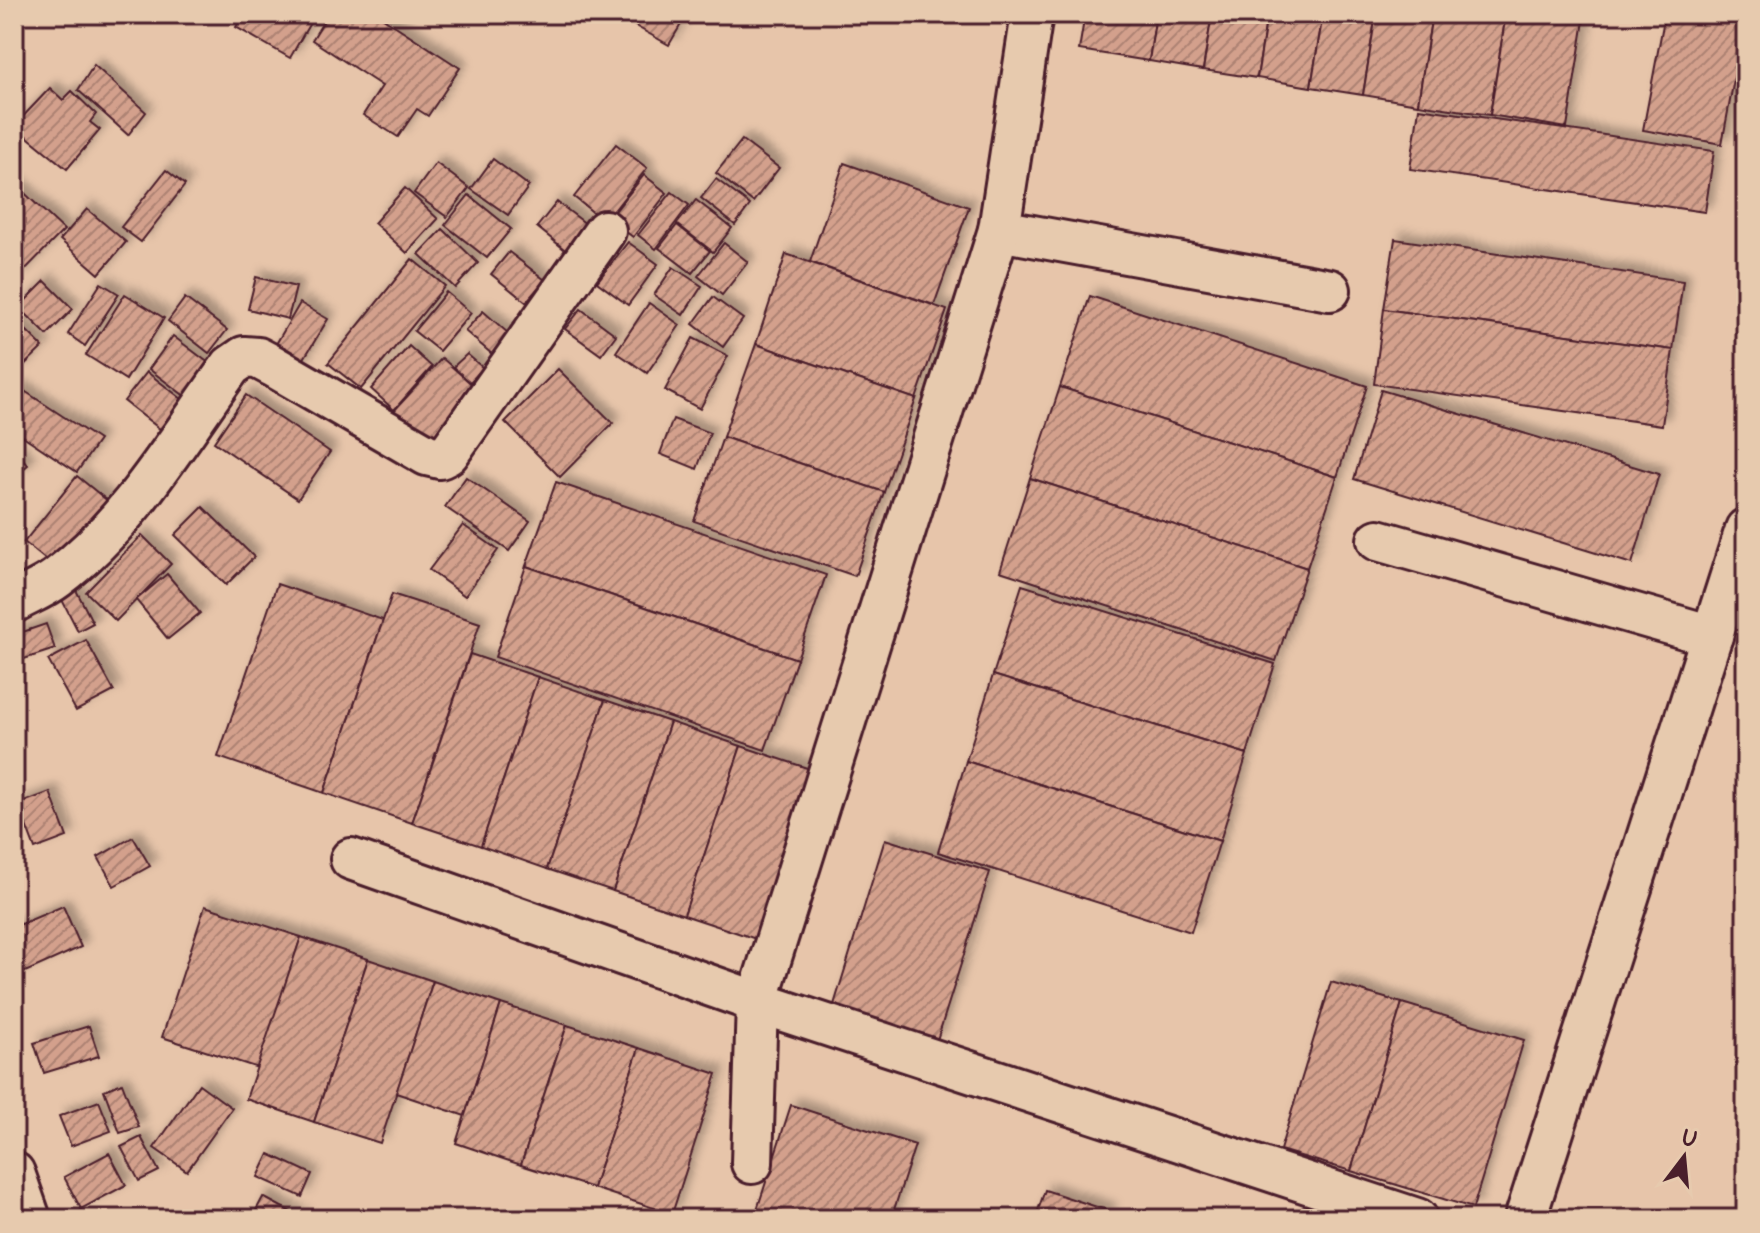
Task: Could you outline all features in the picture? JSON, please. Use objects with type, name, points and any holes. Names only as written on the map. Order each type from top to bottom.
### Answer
[{"type":"street","points":[[752,1163],[757,1002],[999,230],[1032,14]]},
{"type":"street","points":[[999,230],[1330,290]]},
{"type":"street","points":[[14,602],[55,580],[116,523],[231,366],[244,357],[258,358],[273,366],[427,455],[440,458],[448,454],[605,231]]},
{"type":"street","points":[[1525,1219],[1746,529]]},
{"type":"street","points":[[1378,540],[1712,636]]},
{"type":"street","points":[[351,859],[757,1002],[1417,1219]]},
{"type":"street","points":[[14,1173],[30,1219]]},
{"type":"building","points":[[243,14],[315,14],[290,58],[236,27]]},
{"type":"building","points":[[328,14],[377,14],[460,68],[428,116],[417,109],[398,137],[363,115],[382,86],[312,40]]},
{"type":"building","points":[[614,14],[687,14],[669,45]]},
{"type":"building","points":[[1085,14],[1156,14],[1149,61],[1079,50]]},
{"type":"building","points":[[1156,14],[1212,14],[1203,70],[1149,61]]},
{"type":"building","points":[[1212,14],[1267,14],[1257,78],[1203,70]]},
{"type":"building","points":[[1267,14],[1323,14],[1311,87],[1257,78]]},
{"type":"building","points":[[1323,14],[1376,14],[1363,95],[1311,87]]},
{"type":"building","points":[[1376,14],[1432,14],[1418,104],[1363,95]]},
{"type":"building","points":[[1432,14],[1506,14],[1490,115],[1418,104]]},
{"type":"building","points":[[1506,14],[1585,14],[1567,128],[1490,115]]},
{"type":"building","points":[[1665,14],[1746,14],[1722,144],[1643,130]]},
{"type":"building","points":[[94,65],[146,112],[128,135],[78,90]]},
{"type":"building","points":[[50,88],[63,100],[72,91],[96,114],[90,122],[100,130],[67,169],[14,126]]},
{"type":"building","points":[[1419,108],[1714,151],[1705,212],[1410,169]]},
{"type":"building","points":[[742,140],[779,168],[753,202],[716,173]]},
{"type":"building","points":[[616,144],[647,168],[605,222],[574,197]]},
{"type":"building","points":[[493,159],[529,186],[508,215],[471,189]]},
{"type":"building","points":[[436,163],[469,188],[447,217],[414,193]]},
{"type":"building","points":[[844,163],[969,207],[934,305],[810,262]]},
{"type":"building","points":[[166,170],[185,185],[141,242],[121,227]]},
{"type":"building","points":[[644,175],[667,193],[633,237],[609,219]]},
{"type":"building","points":[[716,179],[750,205],[735,225],[701,198]]},
{"type":"building","points":[[16,185],[64,230],[14,281],[14,187]]},
{"type":"building","points":[[405,188],[438,219],[407,253],[374,223]]},
{"type":"building","points":[[672,192],[689,205],[656,249],[638,235]]},
{"type":"building","points":[[469,195],[511,229],[487,258],[445,225]]},
{"type":"building","points":[[696,200],[732,228],[713,252],[677,224]]},
{"type":"building","points":[[557,202],[590,227],[569,253],[537,227]]},
{"type":"building","points":[[87,209],[126,242],[99,274],[60,240]]},
{"type":"building","points":[[677,225],[710,251],[692,273],[659,248]]},
{"type":"building","points":[[443,229],[478,263],[455,288],[419,254]]},
{"type":"building","points":[[1395,239],[1683,281],[1673,350],[1384,309]]},
{"type":"building","points":[[628,242],[658,264],[628,305],[597,282]]},
{"type":"building","points":[[724,243],[748,262],[722,295],[698,276]]},
{"type":"building","points":[[509,252],[545,280],[526,302],[491,274]]},
{"type":"building","points":[[786,254],[947,310],[916,399],[756,344]]},
{"type":"building","points":[[412,259],[445,286],[361,389],[328,363]]},
{"type":"building","points":[[673,267],[702,286],[683,315],[654,295]]},
{"type":"building","points":[[256,277],[296,287],[288,319],[248,309]]},
{"type":"building","points":[[45,281],[73,309],[47,335],[19,307]]},
{"type":"building","points":[[101,283],[119,294],[85,346],[68,334]]},
{"type":"building","points":[[446,292],[471,313],[439,351],[414,331]]},
{"type":"building","points":[[125,294],[164,318],[126,380],[86,355]]},
{"type":"building","points":[[1090,296],[1367,386],[1337,477],[1060,387]]},
{"type":"building","points":[[713,297],[743,319],[723,347],[693,324]]},
{"type":"building","points":[[185,298],[227,330],[209,353],[168,321]]},
{"type":"building","points":[[300,303],[328,319],[299,367],[272,351]]},
{"type":"building","points":[[649,303],[680,325],[647,373],[616,352]]},
{"type":"building","points":[[581,309],[616,335],[601,355],[565,329]]},
{"type":"building","points":[[1384,309],[1673,350],[1662,425],[1374,384]]},
{"type":"building","points":[[483,311],[517,341],[500,361],[465,331]]},
{"type":"building","points":[[14,318],[43,347],[18,371],[14,367]]},
{"type":"building","points":[[173,336],[214,367],[190,400],[149,369]]},
{"type":"building","points":[[693,338],[728,356],[700,409],[665,390]]},
{"type":"building","points":[[756,344],[916,399],[884,492],[723,437]]},
{"type":"building","points":[[409,346],[432,367],[394,410],[371,389]]},
{"type":"building","points":[[467,354],[483,368],[470,382],[453,367]]},
{"type":"building","points":[[442,358],[484,395],[434,449],[393,412]]},
{"type":"building","points":[[558,369],[613,423],[560,477],[505,422]]},
{"type":"building","points":[[147,372],[187,403],[165,433],[124,401]]},
{"type":"building","points":[[1060,387],[1337,477],[1307,568],[1030,478]]},
{"type":"building","points":[[20,388],[99,440],[77,472],[14,430],[14,396]]},
{"type":"building","points":[[1381,390],[1659,474],[1632,564],[1354,479]]},
{"type":"building","points":[[246,395],[330,452],[298,499],[214,442]]},
{"type":"building","points":[[673,419],[710,433],[697,469],[660,454]]},
{"type":"building","points":[[723,437],[884,492],[855,576],[694,521]]},
{"type":"building","points":[[14,449],[28,465],[14,477]]},
{"type":"building","points":[[77,476],[109,502],[56,568],[24,542]]},
{"type":"building","points":[[466,477],[530,521],[509,551],[445,507]]},
{"type":"building","points":[[1030,478],[1307,568],[1276,661],[1000,571]]},
{"type":"building","points":[[556,482],[826,575],[797,659],[526,566]]},
{"type":"building","points":[[203,507],[254,557],[226,585],[175,535]]},
{"type":"building","points":[[463,525],[498,550],[465,596],[429,570]]},
{"type":"building","points":[[142,535],[171,564],[116,621],[86,592]]},
{"type":"building","points":[[526,566],[797,659],[765,750],[495,657]]},
{"type":"building","points":[[167,574],[200,613],[168,639],[136,600]]},
{"type":"building","points":[[277,584],[383,620],[324,793],[218,757]]},
{"type":"building","points":[[1022,585],[1275,664],[1247,754],[993,675]]},
{"type":"building","points":[[75,588],[93,623],[78,631],[60,596]]},
{"type":"building","points":[[392,594],[480,623],[412,823],[324,793]]},
{"type":"building","points":[[46,624],[55,649],[21,660],[14,635]]},
{"type":"building","points":[[86,640],[114,691],[76,711],[48,660]]},
{"type":"building","points":[[470,654],[538,677],[481,846],[412,823]]},
{"type":"building","points":[[993,675],[1247,754],[1220,841],[966,761]]},
{"type":"building","points":[[538,677],[605,700],[547,869],[481,846]]},
{"type":"building","points":[[605,700],[670,722],[613,891],[547,869]]},
{"type":"building","points":[[670,722],[741,746],[684,915],[613,891]]},
{"type":"building","points":[[741,746],[813,770],[756,939],[684,915]]},
{"type":"building","points":[[966,761],[1220,841],[1191,932],[938,852]]},
{"type":"building","points":[[50,792],[67,837],[35,849],[18,804]]},
{"type":"building","points":[[133,837],[150,866],[114,886],[98,857]]},
{"type":"building","points":[[885,839],[990,872],[937,1040],[833,1008]]},
{"type":"building","points":[[63,906],[81,947],[14,977],[14,927]]},
{"type":"building","points":[[205,906],[301,937],[258,1068],[162,1037]]},
{"type":"building","points":[[301,937],[368,959],[314,1122],[246,1099]]},
{"type":"building","points":[[368,959],[433,981],[380,1143],[314,1122]]},
{"type":"building","points":[[433,981],[501,1004],[465,1116],[396,1093]]},
{"type":"building","points":[[1331,982],[1402,1003],[1351,1171],[1280,1150]]},
{"type":"building","points":[[1402,1003],[1524,1040],[1473,1208],[1351,1171]]},
{"type":"building","points":[[501,1004],[567,1025],[521,1165],[456,1143]]},
{"type":"building","points":[[567,1025],[639,1048],[593,1188],[521,1165]]},
{"type":"building","points":[[89,1026],[99,1056],[44,1073],[34,1043]]},
{"type":"building","points":[[639,1048],[717,1074],[672,1214],[593,1188]]},
{"type":"building","points":[[122,1083],[139,1127],[120,1133],[104,1090]]},
{"type":"building","points":[[199,1084],[232,1108],[187,1171],[154,1148]]},
{"type":"building","points":[[99,1101],[111,1131],[71,1146],[59,1116]]},
{"type":"building","points":[[791,1105],[915,1145],[891,1219],[754,1219]]},
{"type":"building","points":[[141,1137],[159,1171],[139,1181],[121,1147]]},
{"type":"building","points":[[109,1153],[126,1185],[81,1209],[64,1177]]},
{"type":"building","points":[[269,1154],[312,1174],[302,1197],[258,1177]]},
{"type":"building","points":[[1045,1190],[1109,1211],[1106,1219],[1035,1219]]},
{"type":"building","points":[[263,1197],[304,1219],[259,1219],[253,1216]]}]
